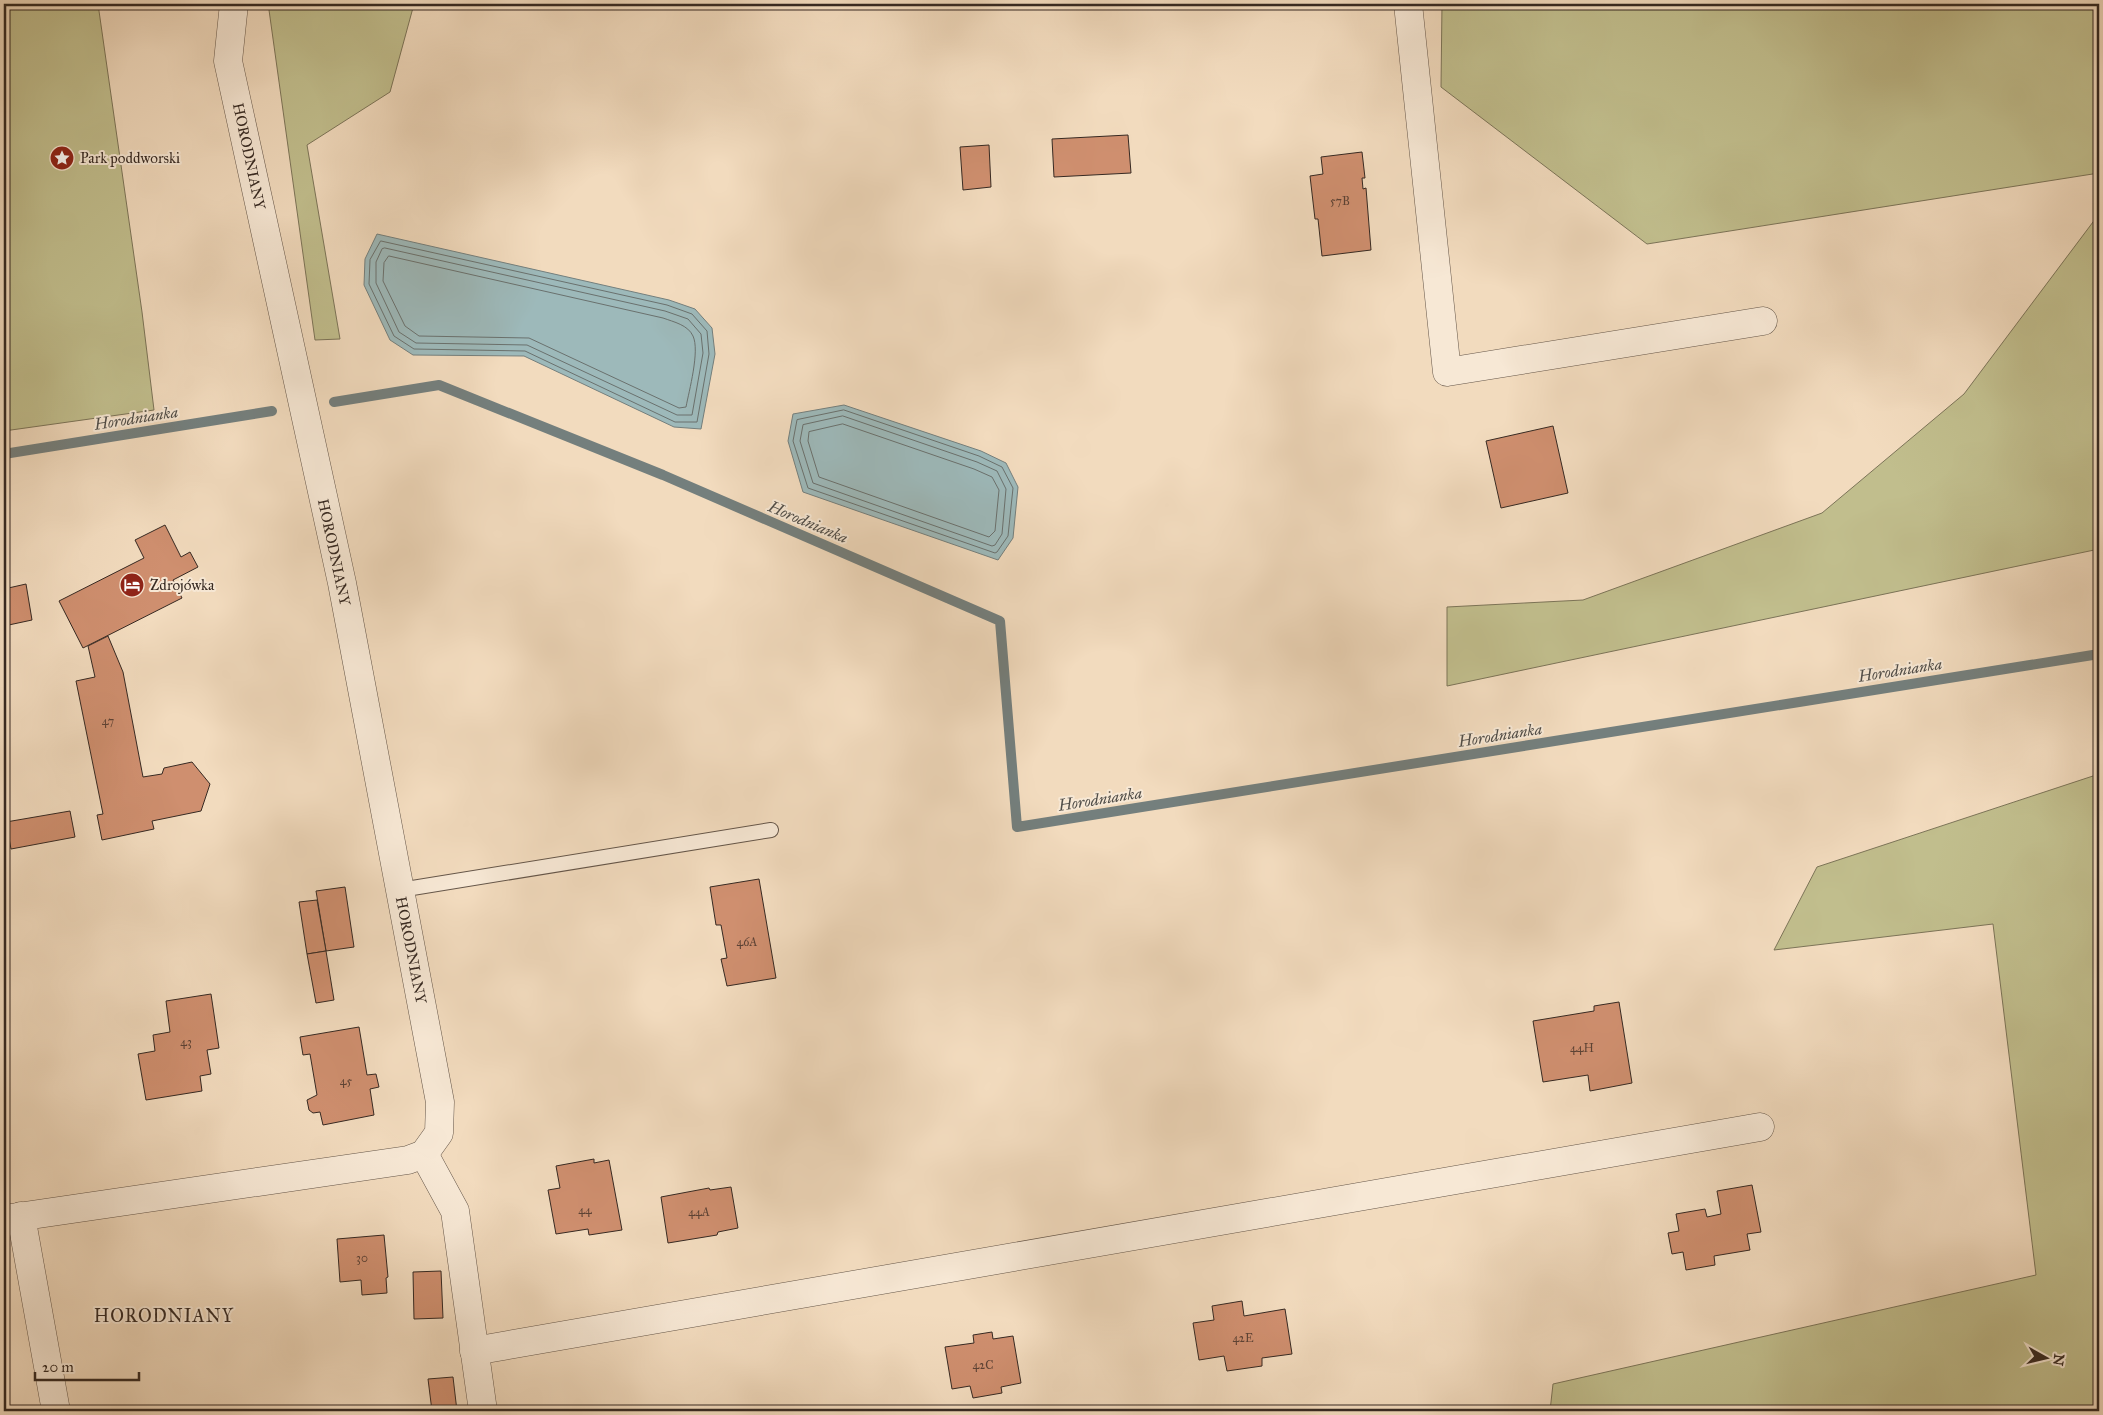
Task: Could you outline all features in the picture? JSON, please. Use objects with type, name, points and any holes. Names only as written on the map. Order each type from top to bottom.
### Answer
[{"type":"street","name":"HORODNIANY","points":[[234,4],[228,61],[342,583],[440,1102],[439,1133],[424,1154]]},
{"type":"street","points":[[1408,4],[1447,372],[1763,321]]},
{"type":"street","points":[[474,1350],[1760,1127]]},
{"type":"street","points":[[56,1411],[12,1218],[408,1160],[424,1154],[454,1211],[483,1411]]},
{"type":"lane","points":[[400,890],[771,830]]},
{"type":"shaded area","name":"Park poddworski","points":[[4,4],[98,4],[142,312],[154,410],[4,431]]},
{"type":"shaded area","points":[[272,4],[414,4],[390,92],[307,145],[340,339],[315,340],[269,10]]},
{"type":"shaded area","points":[[1442,4],[2099,4],[2099,173],[1647,244],[1441,87]]},
{"type":"shaded area","points":[[2099,214],[2099,549],[1447,686],[1447,607],[1583,600],[1822,513],[1964,394]]},
{"type":"shaded area","points":[[2099,774],[2099,1411],[1550,1411],[1553,1384],[2036,1275],[1993,924],[1774,950],[1817,867]]},
{"type":"water","points":[[377,234],[669,300],[695,309],[712,328],[715,354],[701,429],[674,427],[524,356],[413,355],[390,340],[364,285],[365,259]]},
{"type":"water","points":[[844,405],[981,451],[1006,463],[1018,487],[1013,538],[998,560],[803,492],[788,441],[793,414]]},
{"type":"building","points":[[1128,135],[1131,173],[1054,177],[1052,139]]},
{"type":"building","points":[[989,145],[991,187],[963,190],[960,147]]},
{"type":"building","points":[[1362,152],[1365,178],[1362,178],[1363,189],[1366,188],[1371,250],[1322,256],[1318,219],[1315,219],[1310,176],[1323,174],[1321,157]]},
{"type":"building","points":[[1553,426],[1568,493],[1501,508],[1486,441]]},
{"type":"building","name":"Zdrojówka","points":[[165,525],[181,557],[190,552],[198,567],[173,580],[182,598],[83,648],[59,601],[144,558],[135,540]]},
{"type":"building","points":[[26,584],[32,620],[4,626],[4,589]]},
{"type":"building","points":[[108,636],[123,672],[143,777],[162,774],[164,768],[192,762],[210,784],[201,811],[152,821],[154,829],[102,840],[97,815],[103,814],[76,681],[95,677],[88,646]]},
{"type":"building","points":[[70,811],[75,837],[11,849],[6,822]]},
{"type":"building","points":[[759,879],[776,978],[727,986],[721,959],[727,958],[721,925],[716,925],[710,887]]},
{"type":"building","points":[[345,887],[354,947],[326,951],[316,891]]},
{"type":"building","points":[[317,900],[326,951],[307,954],[299,902]]},
{"type":"building","points":[[326,951],[334,1000],[316,1003],[307,954]]},
{"type":"building","points":[[211,994],[219,1048],[207,1050],[211,1074],[200,1076],[202,1091],[146,1100],[138,1054],[155,1051],[153,1035],[170,1032],[166,1001]]},
{"type":"building","points":[[1619,1002],[1632,1083],[1590,1091],[1588,1075],[1543,1082],[1533,1021],[1594,1011],[1594,1006]]},
{"type":"building","points":[[359,1027],[367,1075],[376,1074],[379,1087],[370,1089],[374,1115],[323,1125],[320,1112],[313,1113],[309,1110],[307,1100],[317,1095],[310,1054],[303,1055],[300,1037]]},
{"type":"building","points":[[594,1159],[594,1163],[609,1160],[622,1230],[589,1235],[588,1229],[556,1234],[548,1190],[560,1188],[556,1166]]},
{"type":"building","points":[[1752,1185],[1761,1232],[1747,1234],[1750,1250],[1714,1256],[1715,1265],[1686,1270],[1683,1252],[1672,1254],[1668,1233],[1679,1231],[1676,1214],[1705,1209],[1707,1217],[1721,1214],[1717,1191]]},
{"type":"building","points":[[731,1187],[738,1228],[718,1232],[717,1235],[668,1243],[661,1197],[709,1188],[710,1190]]},
{"type":"building","points":[[384,1235],[388,1277],[386,1278],[387,1293],[362,1295],[361,1280],[340,1282],[337,1239]]},
{"type":"building","points":[[441,1271],[443,1318],[414,1319],[413,1272]]},
{"type":"building","points":[[1242,1301],[1244,1316],[1285,1309],[1292,1354],[1262,1358],[1262,1366],[1227,1371],[1224,1356],[1199,1360],[1193,1323],[1214,1320],[1212,1306]]},
{"type":"building","points":[[992,1332],[993,1339],[1013,1336],[1021,1383],[1001,1387],[1002,1393],[973,1398],[970,1386],[952,1389],[945,1347],[974,1343],[973,1335]]},
{"type":"building","points":[[453,1377],[457,1411],[432,1411],[428,1379]]},
{"type":"waterway","name":"Horodnianka","points":[[334,402],[439,385],[663,475],[1000,621],[1017,827],[2099,654]]},
{"type":"waterway","name":"Horodnianka","points":[[4,454],[272,411]]},
{"type":"place","name":"Park poddworski","points":[[62,158]]},
{"type":"place","name":"Zdrojówka","points":[[132,585]]},
{"type":"district","name":"HORODNIANY","points":[[164,1316]]}]
